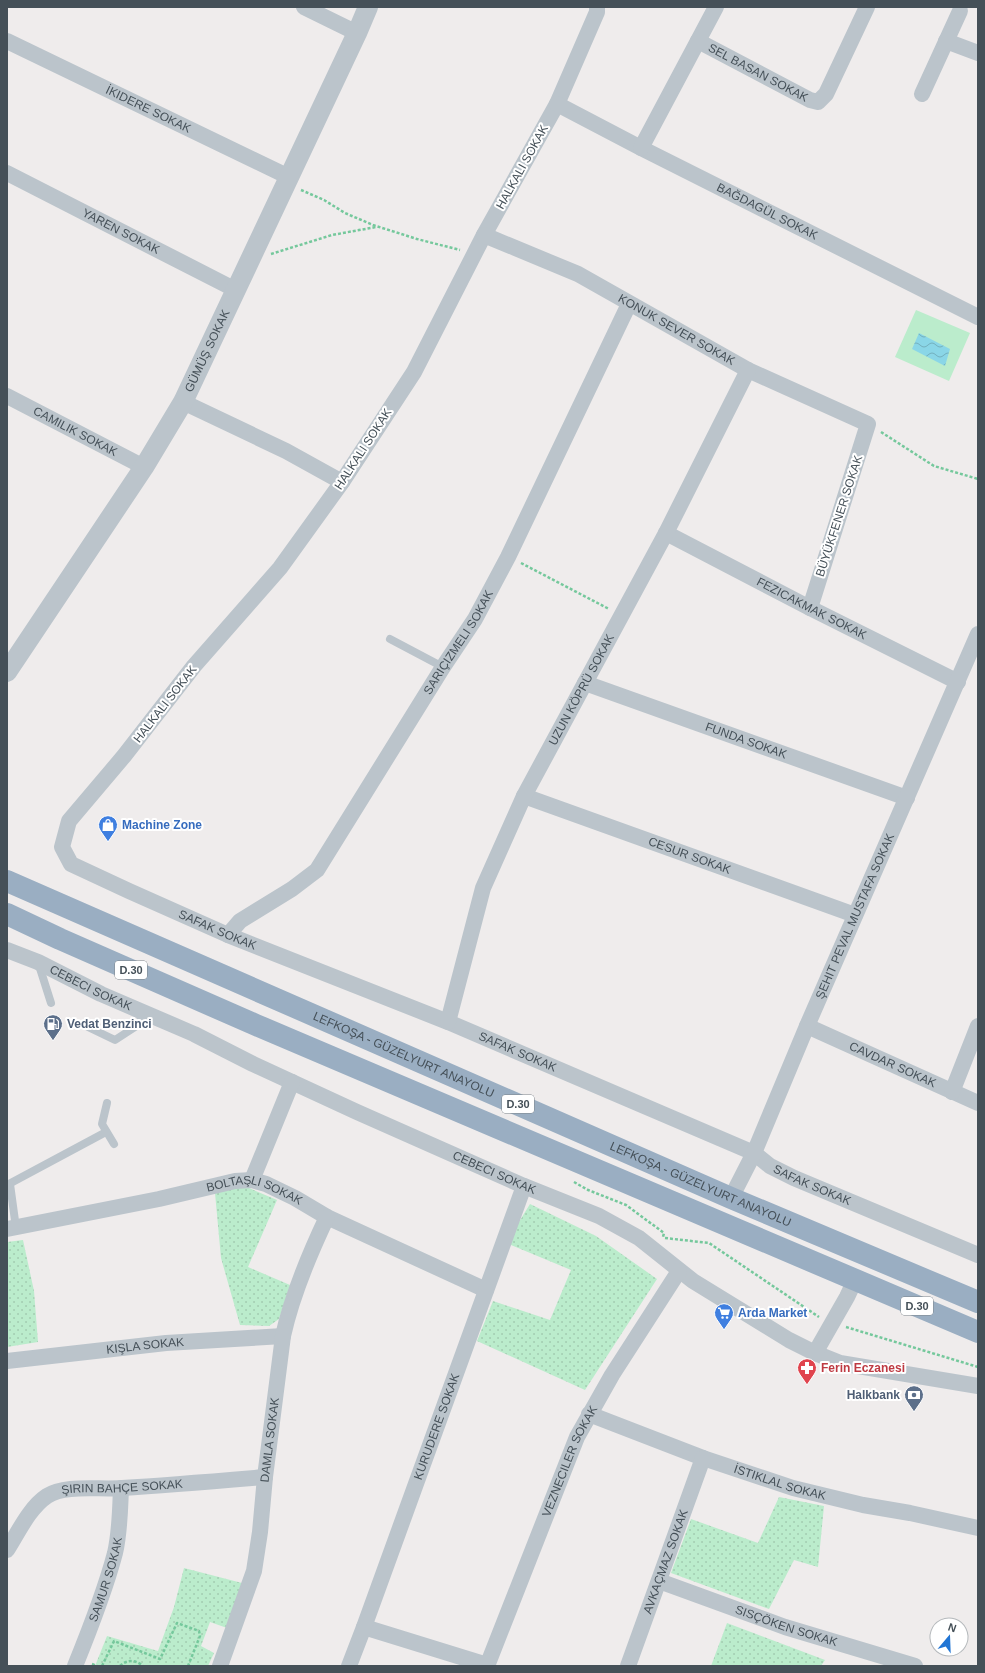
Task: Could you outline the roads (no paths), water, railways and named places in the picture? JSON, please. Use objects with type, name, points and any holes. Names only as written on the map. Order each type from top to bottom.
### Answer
[{"type":"highway","name":"LEFKOŞA - GÜZELYURT ANAYOLU","points":[[7,881],[731,1198],[978,1302]]},
{"type":"highway","name":"D.30","points":[[7,914],[60,939],[250,1022],[978,1332]]},
{"type":"street","points":[[304,7],[357,33]]},
{"type":"street","name":"GÜMÜŞ SOKAK","points":[[7,672],[144,467],[183,402],[368,7]]},
{"type":"street","points":[[183,402],[286,451],[342,482],[414,372],[484,235],[557,104],[597,12],[597,7]]},
{"type":"street","points":[[640,148],[716,7]]},
{"type":"street","name":"SEL BASAN SOKAK","points":[[698,41],[810,100],[818,102],[826,94],[867,7]]},
{"type":"street","points":[[922,94],[960,12]]},
{"type":"street","name":"İKIDERE SOKAK","points":[[7,41],[288,180]]},
{"type":"street","points":[[946,41],[978,53]]},
{"type":"street","name":"BAĞDAGÜL SOKAK","points":[[557,104],[640,148],[978,317]]},
{"type":"street","name":"YAREN SOKAK","points":[[7,173],[236,290]]},
{"type":"street","name":"KONUK SEVER SOKAK","points":[[484,235],[578,274],[748,370],[868,424]]},
{"type":"street","points":[[228,935],[240,921],[292,889],[317,870],[443,667],[475,619],[508,557],[629,304]]},
{"type":"street","name":"UZUN KÖPRÜ SOKAK","points":[[448,1022],[483,888],[524,796],[666,533],[748,370]]},
{"type":"street","points":[[7,396],[144,467]]},
{"type":"street","name":"BÜYÜKFENER SOKAK","points":[[810,608],[868,424]]},
{"type":"street","name":"SAFAK SOKAK","points":[[342,482],[280,568],[194,666],[124,756],[69,821],[62,847],[71,864],[228,935],[448,1022],[754,1153],[770,1166],[794,1178],[978,1255]]},
{"type":"street","name":"FEZICAKMAK SOKAK","points":[[666,533],[810,608],[958,682]]},
{"type":"street","name":"ŞEHIT PEVAL MUSTAFA SOKAK","points":[[731,1198],[754,1153],[807,1026],[978,634]]},
{"type":"street","name":"FUNDA SOKAK","points":[[585,683],[907,798]]},
{"type":"street","name":"CESUR SOKAK","points":[[524,796],[855,915]]},
{"type":"street","name":"CEBECI SOKAK","points":[[7,950],[38,962],[101,994],[194,1034],[356,1112],[524,1186],[599,1216],[639,1238],[693,1281],[789,1340],[815,1353],[840,1363],[978,1386]]},
{"type":"street","name":"CAVDAR SOKAK","points":[[807,1026],[978,1103]]},
{"type":"street","points":[[952,1092],[978,1026]]},
{"type":"street","points":[[252,1180],[292,1082]]},
{"type":"street","points":[[11,1228],[159,1199],[235,1181],[252,1180],[266,1184],[295,1198],[327,1217],[486,1290]]},
{"type":"street","name":"KURUDERE SOKAK","points":[[348,1666],[364,1627],[524,1186]]},
{"type":"street","name":"DAMLA SOKAK","points":[[220,1666],[254,1571],[283,1336],[287,1317],[298,1282],[327,1217]]},
{"type":"street","name":"VEZNECILER SOKAK","points":[[487,1665],[577,1437],[612,1375],[679,1271]]},
{"type":"street","points":[[815,1353],[855,1280]]},
{"type":"street","points":[[7,1361],[172,1342],[283,1336]]},
{"type":"street","name":"İSTIKLAL SOKAK","points":[[589,1414],[703,1458],[760,1478],[823,1497],[978,1528]]},
{"type":"street","name":"AVKAÇMAZ SOKAK","points":[[628,1666],[703,1458]]},
{"type":"street","name":"ŞIRIN BAHÇE SOKAK","points":[[7,1550],[31,1512],[47,1496],[65,1490],[121,1488],[265,1477]]},
{"type":"street","name":"SAMUR SOKAK","points":[[75,1666],[92,1625],[115,1552],[120,1520],[121,1488]]},
{"type":"street","name":"SISÇÖKEN SOKAK","points":[[659,1581],[785,1627],[915,1666]]},
{"type":"street","points":[[364,1627],[487,1665]]},
{"type":"lane","points":[[390,639],[443,667]]},
{"type":"lane","points":[[38,962],[51,1003]]},
{"type":"lane","points":[[88,1027],[115,1040],[135,1027],[146,1014]]},
{"type":"lane","points":[[107,1103],[102,1124],[114,1144]]},
{"type":"lane","points":[[11,1228],[8,1184],[106,1132]]},
{"type":"water","points":[[919,333],[950,349],[945,366],[912,349]]},
{"type":"place","name":"Machine Zone","points":[[108,842]]},
{"type":"place","name":"Vedat Benzinci","points":[[53,1041]]},
{"type":"place","name":"Arda Market","points":[[724,1330]]},
{"type":"place","name":"Ferin Eczanesi","points":[[807,1385]]},
{"type":"place","name":"Halkbank","points":[[914,1412]]}]
